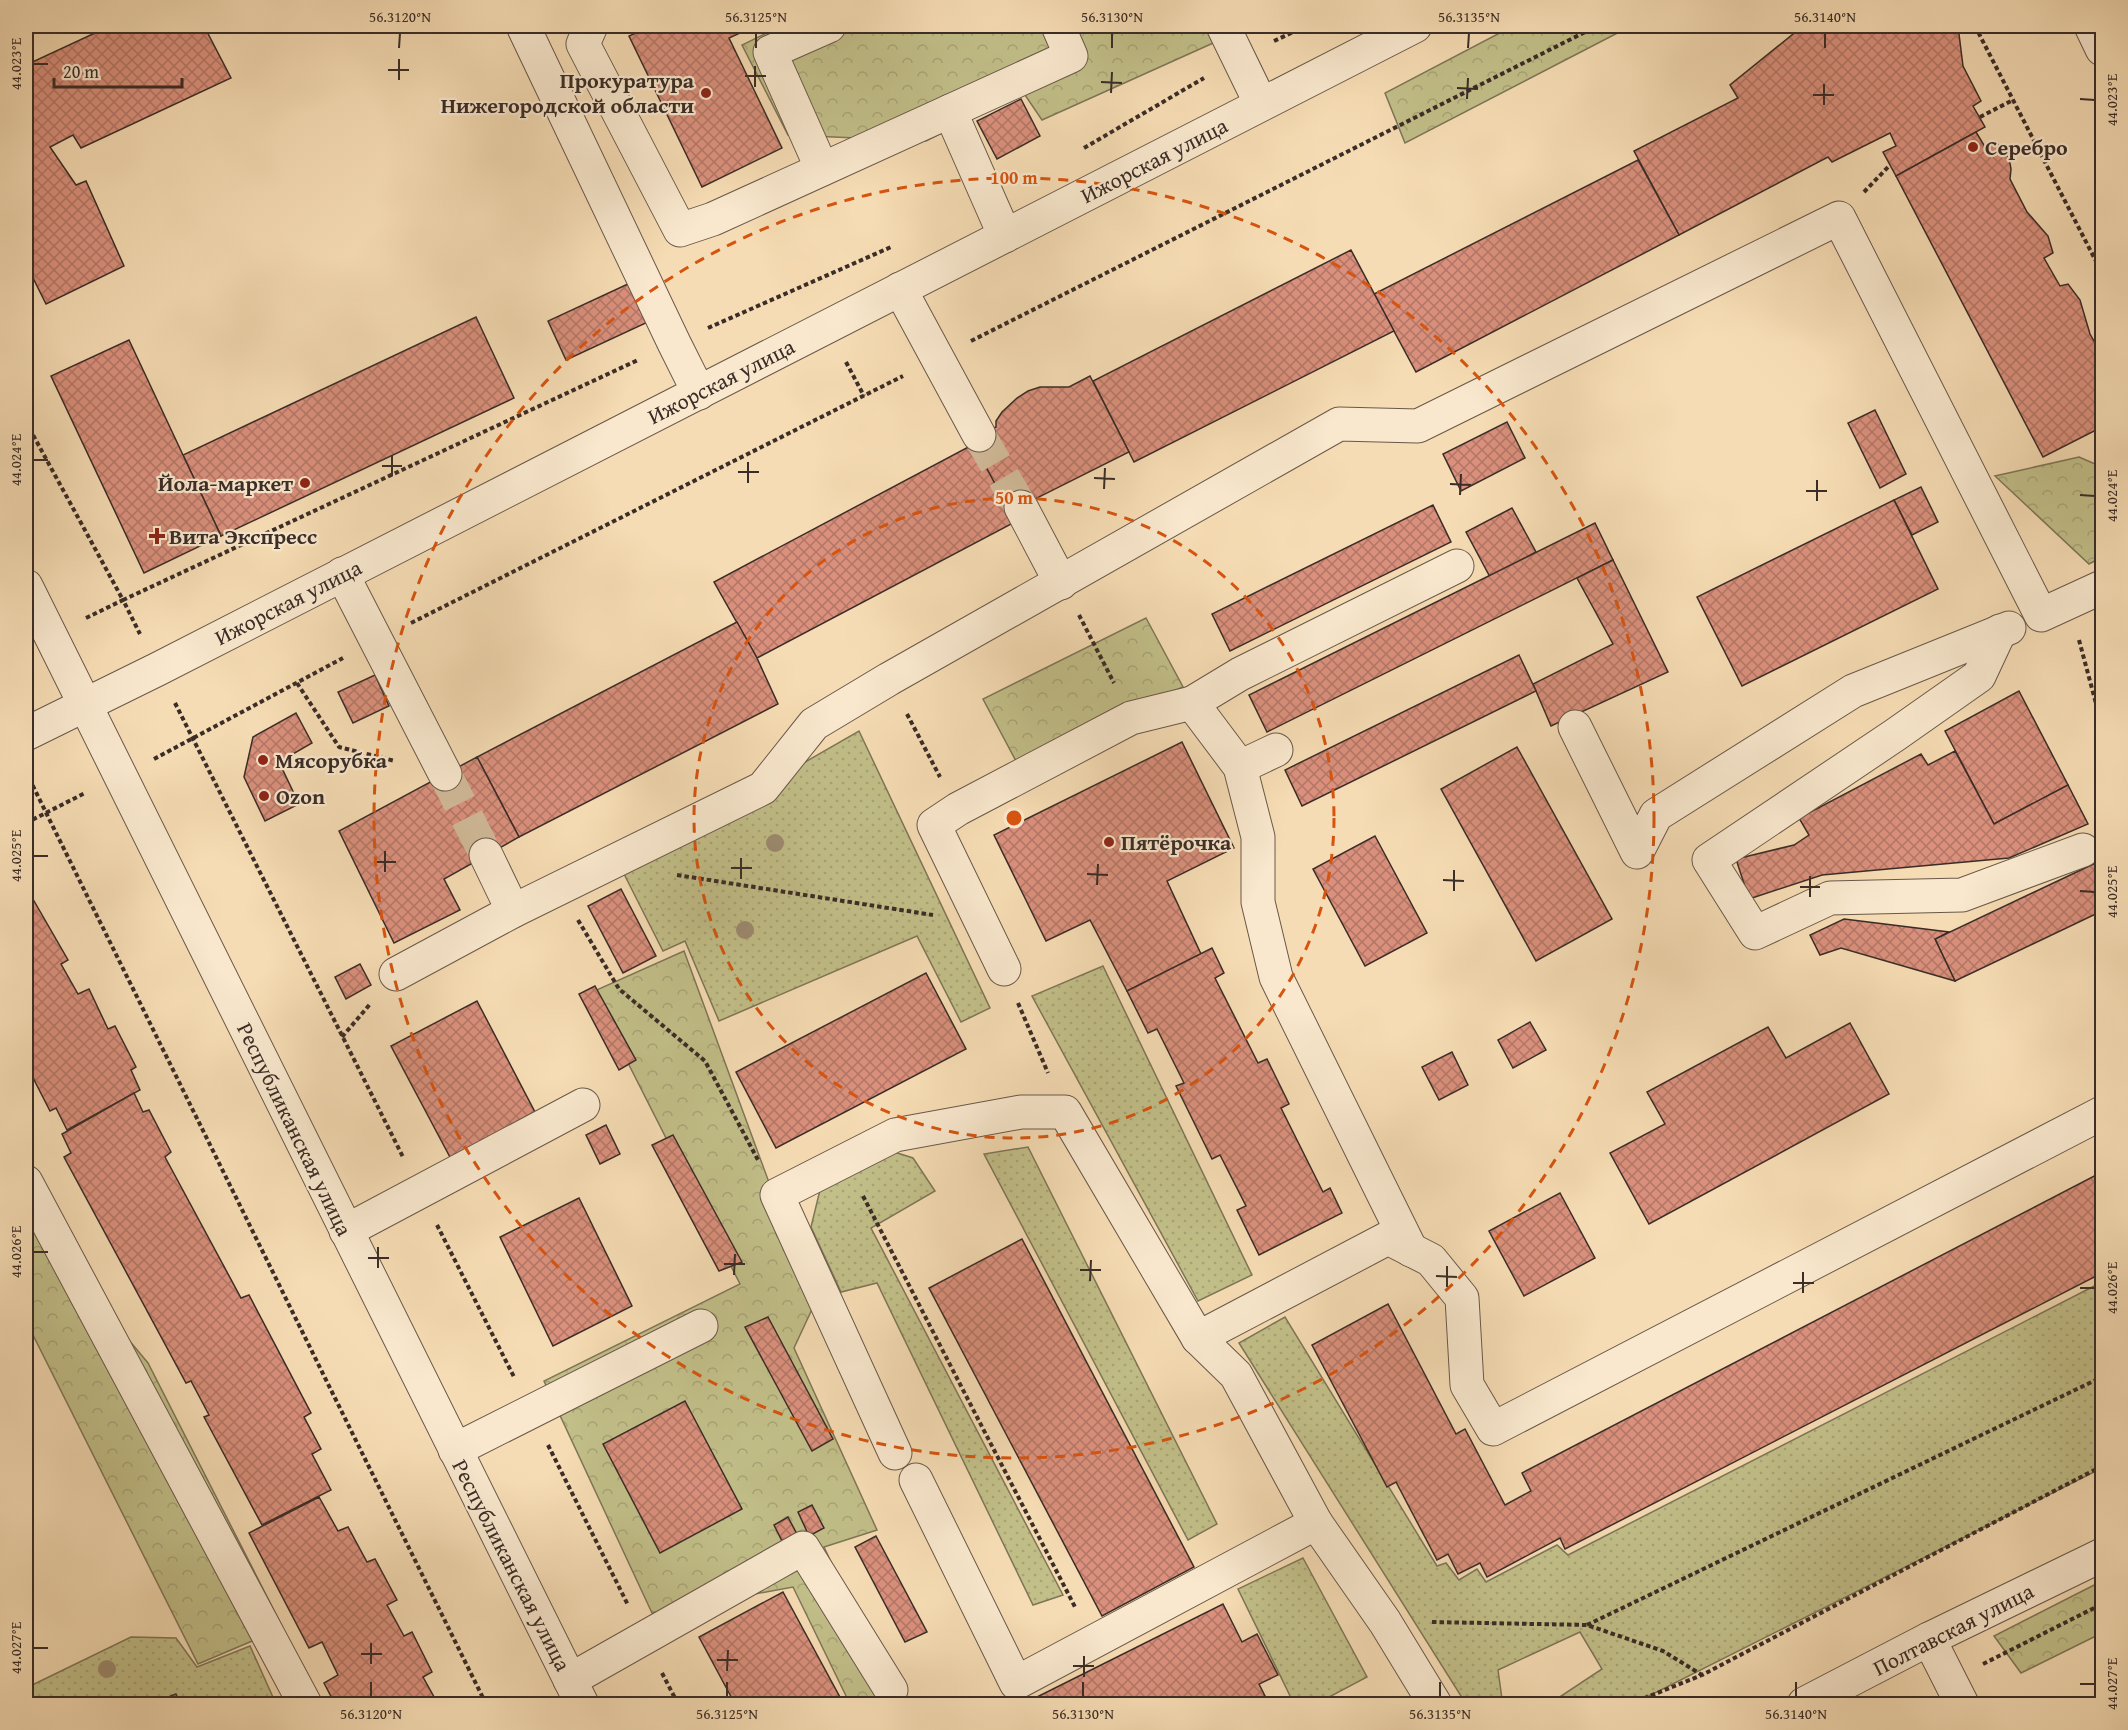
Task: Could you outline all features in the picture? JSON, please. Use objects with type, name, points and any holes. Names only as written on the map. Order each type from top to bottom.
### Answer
[{"type":"street","points":[[524,26],[699,393]]},
{"type":"street","points":[[591,26],[583,44],[680,231],[713,219],[1071,56],[1058,26]]},
{"type":"street","points":[[822,169],[770,52],[829,26]]},
{"type":"street","points":[[1223,26],[1261,104]]},
{"type":"street","name":"Ижорская улица","points":[[26,734],[158,669],[1415,26]]},
{"type":"street","points":[[2091,26],[2103,49]]},
{"type":"street","points":[[950,111],[1005,236]]},
{"type":"street","points":[[396,974],[513,911],[763,788],[814,724],[889,679],[1339,424],[1418,426],[1839,218],[2055,608]]},
{"type":"street","points":[[900,289],[979,435]]},
{"type":"street","points":[[1021,507],[1061,583]]},
{"type":"street","points":[[1004,969],[934,825],[958,809],[1131,718],[1192,703],[1240,674],[1457,567]]},
{"type":"street","points":[[342,574],[445,774]]},
{"type":"street","name":"Республиканская улица","points":[[26,586],[576,1692]]},
{"type":"street","points":[[1575,727],[1637,852],[1656,815],[1853,691],[2103,587]]},
{"type":"street","points":[[2000,631],[1979,676],[1708,860],[1755,933],[1830,898],[1962,895],[2083,850]]},
{"type":"street","points":[[1192,703],[1240,767],[1258,837],[1258,902],[1276,977],[1411,1250]]},
{"type":"street","points":[[1240,767],[1276,750]]},
{"type":"street","points":[[486,855],[513,911]]},
{"type":"street","points":[[346,1231],[583,1105]]},
{"type":"street","points":[[895,1453],[777,1195],[895,1135],[1021,1112],[1065,1112],[1198,1338],[1236,1375],[1316,1523],[1385,1622],[1435,1704]]},
{"type":"street","points":[[1198,1338],[1388,1238],[1431,1260],[1462,1298],[1467,1385],[1493,1429],[2103,1113]]},
{"type":"street","points":[[26,1182],[305,1704]]},
{"type":"street","points":[[455,1450],[700,1326]]},
{"type":"street","points":[[916,1480],[1016,1683],[1316,1523]]},
{"type":"street","points":[[576,1692],[803,1548],[891,1690]]},
{"type":"street","name":"Полтавская улица","points":[[1804,1704],[2103,1555]]},
{"type":"street","points":[[1929,1640],[1956,1692]]},
{"type":"path","points":[[26,823],[193,740],[377,640],[1597,26]]},
{"type":"path","points":[[1975,26],[2103,273]]},
{"type":"path","points":[[1980,117],[2013,100]]},
{"type":"path","points":[[26,422],[123,600],[674,343]]},
{"type":"path","points":[[1061,583],[1103,662]]},
{"type":"path","points":[[2055,608],[2103,726]]},
{"type":"path","points":[[889,679],[931,760]]},
{"type":"path","points":[[297,683],[339,747],[445,774]]},
{"type":"path","points":[[26,770],[486,1704]]},
{"type":"path","points":[[665,874],[981,923]]},
{"type":"path","points":[[559,889],[620,989],[705,1061],[777,1195]]},
{"type":"path","points":[[1004,969],[1065,1112]]},
{"type":"path","points":[[844,1160],[1093,1642]]},
{"type":"path","points":[[1587,1625],[2103,1377]]},
{"type":"path","points":[[1630,1704],[1702,1675],[2103,1466]]},
{"type":"path","points":[[1905,1704],[1956,1692],[2103,1604]]},
{"type":"path","points":[[1385,1622],[1587,1625],[1663,1651],[1702,1675]]},
{"type":"green space","points":[[781,26],[1251,26],[1042,120],[1023,92],[926,141],[788,135],[742,45]]},
{"type":"green space","points":[[1513,26],[1631,26],[1405,143],[1385,93]]},
{"type":"green space","points":[[2079,457],[2102,467],[2102,557],[2089,564],[1995,476]]},
{"type":"green space","points":[[1146,618],[1183,687],[1016,761],[983,699]]},
{"type":"green space","points":[[859,731],[990,1008],[961,1022],[917,936],[719,1021],[685,941],[663,951],[624,874],[642,856]]},
{"type":"green space","points":[[684,951],[814,1305],[794,1348],[877,1530],[824,1547],[898,1704],[850,1704],[793,1587],[652,1613],[544,1381],[740,1284],[592,992]]},
{"type":"green space","points":[[1103,966],[1252,1275],[1198,1301],[1032,996]]},
{"type":"green space","points":[[1028,1147],[1217,1524],[1188,1540],[984,1154]]},
{"type":"green space","points":[[891,1151],[913,1158],[935,1191],[871,1228],[1063,1595],[1033,1605],[877,1283],[841,1292],[811,1227],[820,1190]]},
{"type":"green space","points":[[26,1217],[148,1363],[283,1628],[198,1664],[26,1321]]},
{"type":"green space","points":[[2102,1282],[2102,1468],[1633,1704],[1549,1704],[1602,1669],[1580,1632],[1498,1670],[1502,1699],[1500,1704],[1466,1704],[1239,1343],[1285,1317],[1437,1566],[1446,1563],[1459,1580],[1477,1569],[1486,1582],[1557,1545],[1568,1555]]},
{"type":"green space","points":[[1303,1558],[1367,1677],[1316,1704],[1294,1704],[1238,1589]]},
{"type":"green space","points":[[2102,1581],[2102,1633],[2021,1673],[1994,1636]]},
{"type":"green space","points":[[131,1637],[176,1638],[197,1667],[250,1646],[276,1704],[26,1704],[26,1688]]},
{"type":"building","points":[[110,26],[204,26],[231,78],[81,148],[73,135],[50,147],[76,185],[86,181],[124,266],[46,304],[34,280],[26,283],[26,65]]},
{"type":"building","name":"Прокуратура Нижегородской области","points":[[651,26],[755,26],[729,38],[782,148],[702,187],[629,36]]},
{"type":"building","points":[[1803,26],[1958,26],[1963,66],[1981,101],[1973,106],[1985,127],[1896,176],[1883,152],[1896,146],[1890,133],[1832,162],[1828,157],[1679,235],[1634,151],[1738,98],[1730,85]]},
{"type":"building","points":[[1021,99],[1040,136],[997,159],[977,121]]},
{"type":"building","points":[[1976,132],[1985,147],[1995,142],[2009,158],[2010,179],[2027,212],[2048,236],[2053,253],[2044,258],[2060,286],[2068,284],[2080,300],[2090,334],[2102,355],[2102,427],[2043,457],[1896,176]]},
{"type":"building","points":[[1638,160],[1679,235],[1416,372],[1374,294]]},
{"type":"building","points":[[1351,250],[1394,331],[1134,462],[1093,381]]},
{"type":"building","points":[[630,283],[648,322],[566,360],[548,321]]},
{"type":"building","points":[[476,317],[514,398],[221,536],[183,455]]},
{"type":"building","points":[[129,340],[221,536],[144,573],[51,376]]},
{"type":"building","points":[[1090,376],[1129,452],[1009,512],[971,438],[996,427],[996,421],[1002,412],[1028,391],[1040,387],[1069,387]]},
{"type":"building","points":[[1875,410],[1906,474],[1880,488],[1848,423]]},
{"type":"building","points":[[1507,422],[1525,458],[1461,491],[1443,454]]},
{"type":"building","points":[[974,444],[1015,522],[757,658],[714,582]]},
{"type":"building","points":[[1921,487],[1938,522],[1912,535],[1894,500]]},
{"type":"building","points":[[1894,500],[1938,589],[1742,686],[1697,597]]},
{"type":"building","points":[[1433,505],[1451,542],[1230,651],[1212,614]]},
{"type":"building","points":[[1512,508],[1536,552],[1490,577],[1466,532]]},
{"type":"building","points":[[1595,523],[1613,560],[1267,732],[1249,695]]},
{"type":"building","points":[[1613,560],[1668,672],[1551,726],[1533,684],[1613,644],[1577,578]]},
{"type":"building","points":[[737,622],[778,704],[519,837],[477,757]]},
{"type":"building","points":[[1519,655],[1536,691],[1302,806],[1285,770]]},
{"type":"building","points":[[375,675],[389,706],[353,723],[338,692]]},
{"type":"building","points":[[2019,691],[2068,785],[1994,824],[1945,731]]},
{"type":"building","points":[[296,713],[312,743],[279,762],[299,804],[265,821],[244,777],[253,737]]},
{"type":"building","points":[[1182,742],[1234,848],[1167,881],[1201,954],[1127,991],[1090,920],[1046,941],[994,835]]},
{"type":"building","points":[[1517,747],[1612,919],[1536,961],[1441,789]]},
{"type":"building","points":[[1955,751],[1994,824],[2068,785],[2088,824],[2009,858],[1822,875],[1749,899],[1736,859],[1794,845],[1809,835],[1799,818],[1921,754],[1928,765]]},
{"type":"building","points":[[477,757],[519,837],[444,879],[460,910],[394,943],[339,831]]},
{"type":"building","points":[[1375,836],[1427,933],[1365,966],[1313,869]]},
{"type":"building","points":[[2102,860],[2102,911],[1955,981],[1935,939]]},
{"type":"building","points":[[26,887],[68,960],[61,964],[78,994],[89,989],[108,1029],[115,1026],[136,1067],[131,1070],[140,1090],[67,1130],[56,1108],[50,1111],[26,1064]]},
{"type":"building","points":[[621,889],[656,956],[623,973],[588,906]]},
{"type":"building","points":[[1844,919],[1949,932],[1935,939],[1955,981],[1841,948],[1820,955],[1810,935]]},
{"type":"building","points":[[1212,948],[1224,973],[1215,978],[1258,1063],[1267,1059],[1289,1104],[1281,1108],[1323,1192],[1330,1188],[1342,1213],[1259,1255],[1237,1210],[1246,1206],[1220,1155],[1212,1159],[1176,1086],[1184,1083],[1157,1029],[1148,1033],[1127,991]]},
{"type":"building","points":[[360,964],[371,985],[346,999],[335,977]]},
{"type":"building","points":[[926,973],[966,1049],[776,1148],[736,1072]]},
{"type":"building","points":[[595,986],[636,1060],[619,1070],[579,994]]},
{"type":"building","points":[[477,1001],[536,1114],[451,1159],[391,1046]]},
{"type":"building","points":[[1530,1022],[1546,1050],[1513,1068],[1498,1040]]},
{"type":"building","points":[[1850,1023],[1889,1094],[1649,1224],[1610,1153],[1665,1124],[1647,1092],[1768,1027],[1786,1058]]},
{"type":"building","points":[[1452,1052],[1468,1085],[1439,1100],[1422,1067]]},
{"type":"building","points":[[134,1093],[143,1112],[149,1110],[171,1152],[165,1157],[241,1298],[249,1295],[311,1413],[304,1417],[321,1449],[312,1454],[331,1490],[262,1525],[204,1417],[209,1415],[191,1381],[186,1383],[64,1157],[71,1153],[62,1134]]},
{"type":"building","points":[[606,1125],[620,1154],[600,1164],[586,1135]]},
{"type":"building","points":[[673,1135],[742,1262],[719,1271],[652,1145]]},
{"type":"building","points":[[2102,1172],[2102,1273],[1565,1549],[1560,1538],[1487,1577],[1480,1563],[1458,1574],[1448,1554],[1437,1560],[1396,1482],[1387,1487],[1312,1345],[1388,1304],[1456,1434],[1465,1429],[1505,1505],[1531,1491],[1522,1473]]},
{"type":"building","points":[[1560,1193],[1595,1258],[1524,1296],[1489,1231]]},
{"type":"building","points":[[579,1198],[632,1306],[553,1346],[500,1237]]},
{"type":"building","points":[[1022,1239],[1194,1567],[1102,1616],[929,1288]]},
{"type":"building","points":[[768,1317],[833,1439],[812,1451],[745,1327]]},
{"type":"building","points":[[685,1401],[742,1509],[660,1553],[603,1444]]},
{"type":"building","points":[[319,1497],[338,1531],[348,1527],[367,1562],[375,1559],[397,1600],[387,1605],[404,1636],[412,1632],[432,1672],[423,1677],[438,1704],[335,1704],[324,1683],[338,1675],[322,1642],[309,1648],[249,1533]]},
{"type":"building","points":[[812,1505],[824,1528],[809,1536],[798,1512]]},
{"type":"building","points":[[788,1517],[800,1540],[785,1547],[774,1525]]},
{"type":"building","points":[[876,1536],[927,1632],[905,1642],[855,1547]]},
{"type":"building","points":[[783,1592],[842,1701],[835,1704],[735,1704],[699,1637]]},
{"type":"building","points":[[1223,1604],[1242,1642],[1257,1634],[1278,1675],[1259,1684],[1265,1696],[1247,1704],[1023,1704]]},
{"type":"building","points":[[176,1694],[180,1704],[150,1704]]},
{"type":"building","points":[[2102,1695],[2102,1704],[2083,1704]]},
{"type":"tunnel","points":[[979,435],[1021,507]]},
{"type":"tunnel","points":[[445,774],[486,855]]},
{"type":"place","name":"Прокуратура Нижегородской области","points":[[706,93]]},
{"type":"place","name":"Серебро","points":[[1973,147]]},
{"type":"place","name":"Йола-маркет","points":[[305,483]]},
{"type":"place","name":"Вита Экспресс","points":[[157,536]]},
{"type":"place","name":"Мясорубка","points":[[263,760]]},
{"type":"place","name":"Ozon","points":[[264,796]]},
{"type":"place","name":"Пятёрочка","points":[[1109,842]]}]
